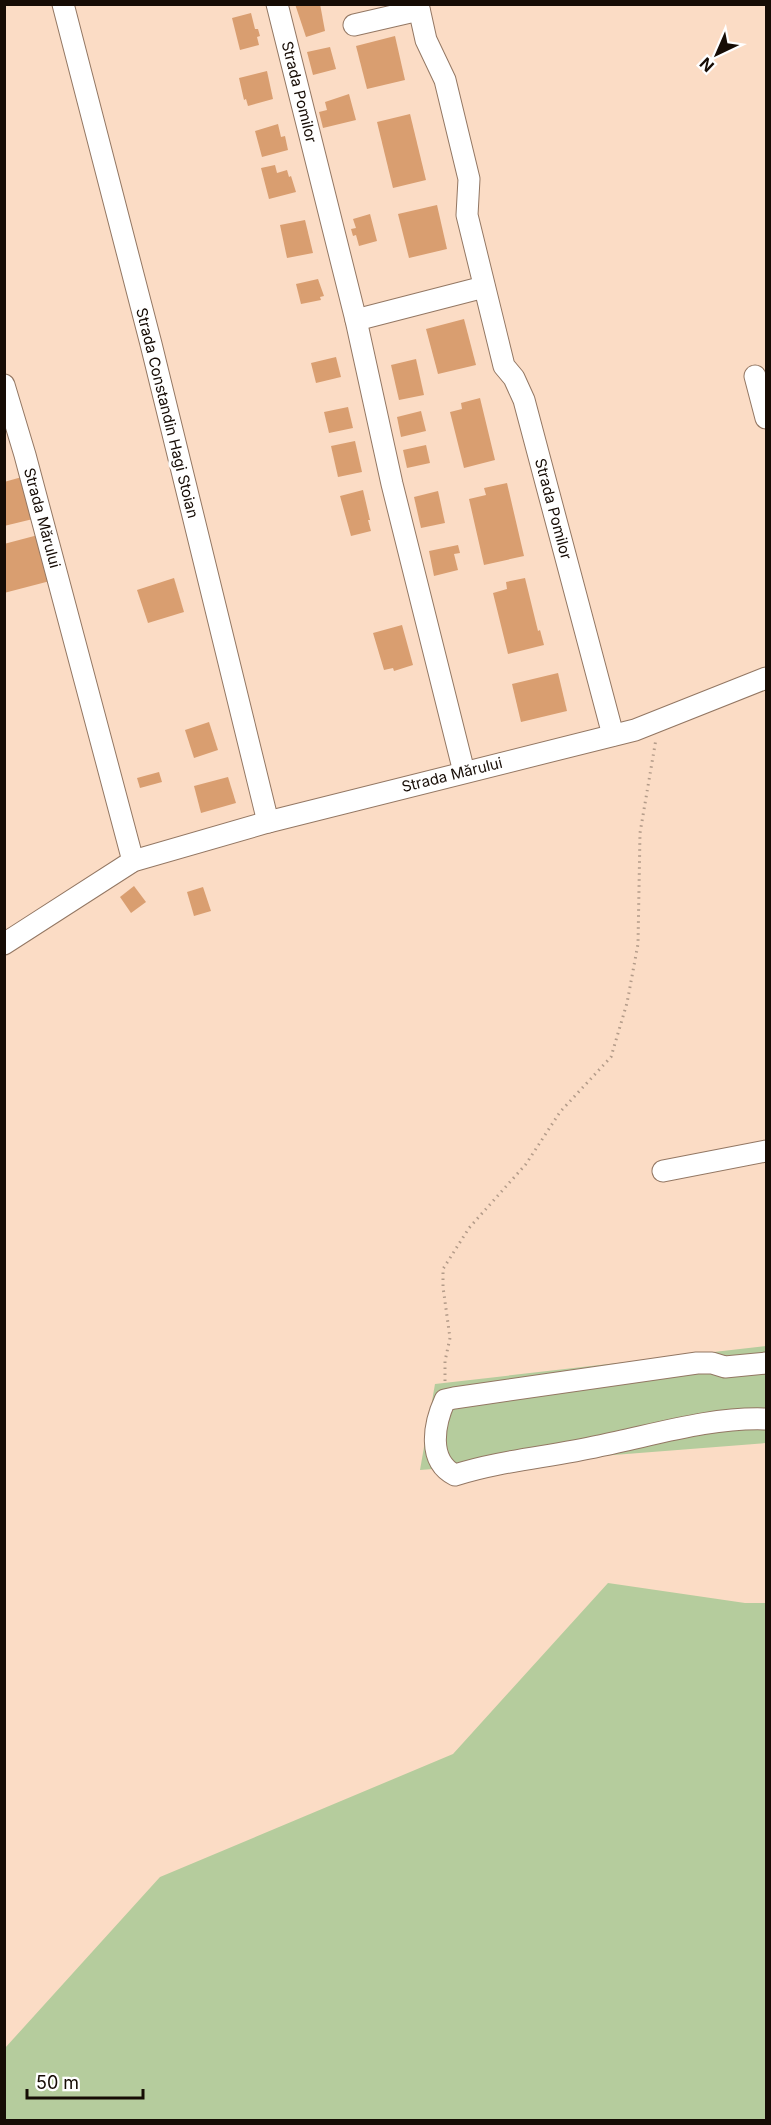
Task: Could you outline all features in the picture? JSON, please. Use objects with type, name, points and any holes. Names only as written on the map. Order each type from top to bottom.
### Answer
[{"type":"street","name":"Strada Constandin Hagi Stoian","points":[[63,4],[151,344],[268,822]]},
{"type":"street","name":"Strada Pomilor","points":[[277,4],[356,320],[392,484],[464,772]]},
{"type":"street","name":"Strada Pomilor","points":[[419,7],[426,40],[445,80],[470,179],[467,215],[504,366],[514,378],[524,400],[613,735]]},
{"type":"street","points":[[354,25],[419,7]]},
{"type":"street","points":[[356,320],[484,287]]},
{"type":"street","points":[[755,376],[766,418]]},
{"type":"street","name":"Strada Mărului","points":[[4,385],[28,466],[133,861]]},
{"type":"street","name":"Strada Mărului","points":[[4,944],[133,861],[268,822],[659,723],[766,678]]},
{"type":"street","points":[[663,1171],[766,1151]]},
{"type":"street","points":[[766,1363],[725,1367],[712,1363],[698,1364],[445,1400],[437,1417],[435,1440],[440,1461],[446,1471],[455,1475],[480,1467],[598,1446],[683,1427],[748,1418],[766,1419]]},
{"type":"path","points":[[445,1400],[445,1361],[450,1338],[443,1287],[443,1269],[469,1228],[526,1164],[560,1112],[611,1057],[627,1003],[638,945],[640,832],[659,723]]},
{"type":"green space","points":[[766,1346],[766,1443],[420,1470],[435,1384]]},
{"type":"green space","points":[[608,1583],[745,1603],[766,1603],[766,2120],[5,2120],[5,2048],[160,1877],[453,1754]]},
{"type":"building","points":[[295,4],[320,4],[325,31],[306,37]]},
{"type":"building","points":[[251,13],[255,29],[258,29],[260,36],[257,37],[259,45],[240,50],[232,18]]},
{"type":"building","points":[[395,36],[405,80],[367,89],[356,46]]},
{"type":"building","points":[[330,47],[336,69],[313,75],[307,52]]},
{"type":"building","points":[[267,71],[273,99],[248,106],[246,99],[244,100],[239,78]]},
{"type":"building","points":[[349,94],[356,120],[323,128],[319,112],[327,110],[325,102]]},
{"type":"building","points":[[410,114],[426,180],[393,188],[377,122]]},
{"type":"building","points":[[278,124],[281,137],[285,136],[288,150],[262,157],[255,131]]},
{"type":"building","points":[[275,165],[277,173],[287,170],[296,192],[269,199],[261,168]]},
{"type":"building","points":[[437,205],[447,249],[409,258],[398,214]]},
{"type":"building","points":[[370,214],[377,241],[359,246],[356,235],[353,236],[351,229],[356,228],[353,219]]},
{"type":"building","points":[[305,220],[313,253],[287,258],[280,225]]},
{"type":"building","points":[[318,279],[324,296],[320,297],[321,300],[301,304],[296,284]]},
{"type":"building","points":[[464,319],[476,365],[438,374],[426,329]]},
{"type":"building","points":[[336,357],[341,377],[316,383],[311,363]]},
{"type":"building","points":[[416,359],[424,395],[399,400],[391,365]]},
{"type":"building","points":[[480,398],[495,460],[464,468],[450,412],[462,409],[461,403]]},
{"type":"building","points":[[348,407],[353,428],[329,433],[324,412]]},
{"type":"building","points":[[421,411],[426,431],[401,437],[397,417]]},
{"type":"building","points":[[355,441],[362,472],[338,477],[331,446]]},
{"type":"building","points":[[426,445],[430,463],[407,468],[403,450]]},
{"type":"building","points":[[22,477],[33,519],[4,526],[4,482]]},
{"type":"building","points":[[507,483],[524,556],[484,565],[469,499],[486,495],[484,488]]},
{"type":"building","points":[[363,490],[371,531],[351,536],[340,496]]},
{"type":"building","points":[[438,491],[445,523],[421,528],[414,497]]},
{"type":"building","points":[[38,535],[50,581],[4,593],[4,544]]},
{"type":"building","points":[[458,545],[460,553],[454,554],[458,570],[434,576],[429,551]]},
{"type":"building","points":[[174,578],[184,612],[148,623],[137,590]]},
{"type":"building","points":[[525,578],[538,631],[540,630],[544,645],[508,654],[493,593],[507,589],[506,582]]},
{"type":"building","points":[[402,625],[413,665],[394,671],[393,668],[384,670],[373,633]]},
{"type":"building","points":[[558,673],[567,711],[521,722],[512,684]]},
{"type":"building","points":[[209,722],[218,750],[194,758],[185,730]]},
{"type":"building","points":[[159,772],[162,782],[140,788],[137,778]]},
{"type":"building","points":[[228,777],[236,803],[201,813],[194,786]]},
{"type":"building","points":[[134,886],[146,902],[131,913],[120,897]]},
{"type":"building","points":[[203,887],[211,911],[194,916],[187,892]]}]
